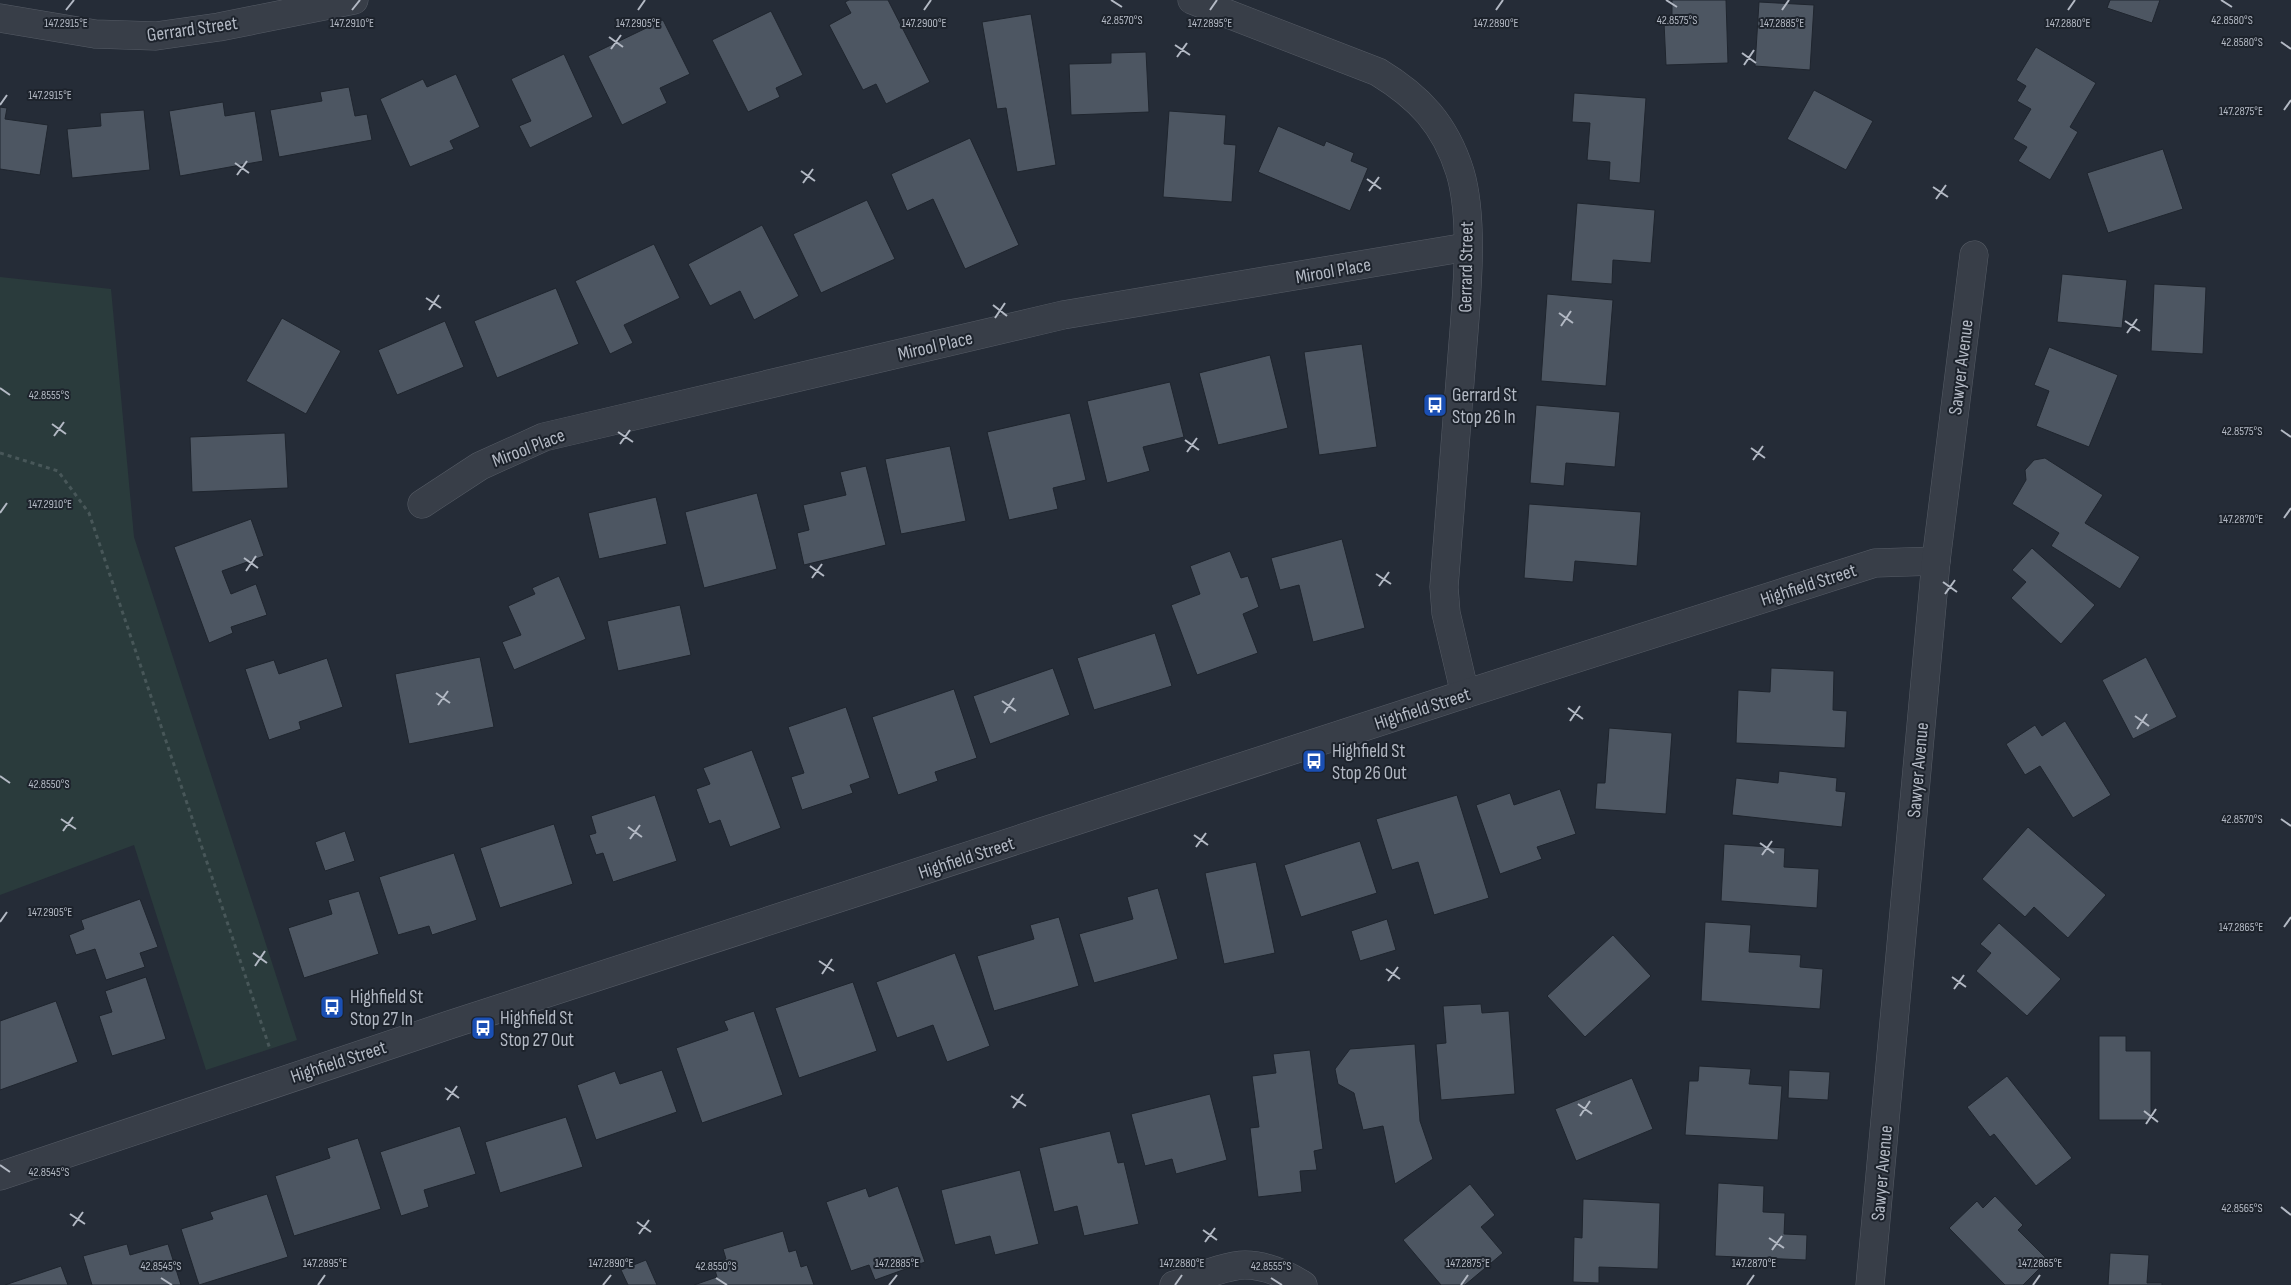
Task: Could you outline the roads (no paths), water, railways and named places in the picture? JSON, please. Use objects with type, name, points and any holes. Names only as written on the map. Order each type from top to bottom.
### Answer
[{"type":"street","name":"Gerrard Street","points":[[0,18],[95,34],[156,36],[354,0]]},
{"type":"street","name":"Gerrard Street","points":[[1192,0],[1378,72],[1403,87],[1424,106],[1438,124],[1460,172],[1467,202],[1466,298],[1444,587],[1446,614],[1465,694]]},
{"type":"street","name":"Mirool Place","points":[[422,504],[480,466],[544,437],[1063,315],[1467,247]]},
{"type":"street","name":"Sawyer Avenue","points":[[1870,1285],[1936,560],[1974,255]]},
{"type":"street","name":"Highfield Street","points":[[0,1176],[281,1080],[1465,694],[1875,563],[1936,560]]},
{"type":"street","points":[[1174,1285],[1245,1265],[1272,1270],[1304,1285]]},
{"type":"place","name":"Gerrard St Stop 26 In","points":[[1435,405]]},
{"type":"place","name":"Highfield St Stop 26 Out","points":[[1314,761]]},
{"type":"place","name":"Highfield St Stop 27 In","points":[[332,1007]]},
{"type":"place","name":"Highfield St Stop 27 Out","points":[[483,1028]]}]
